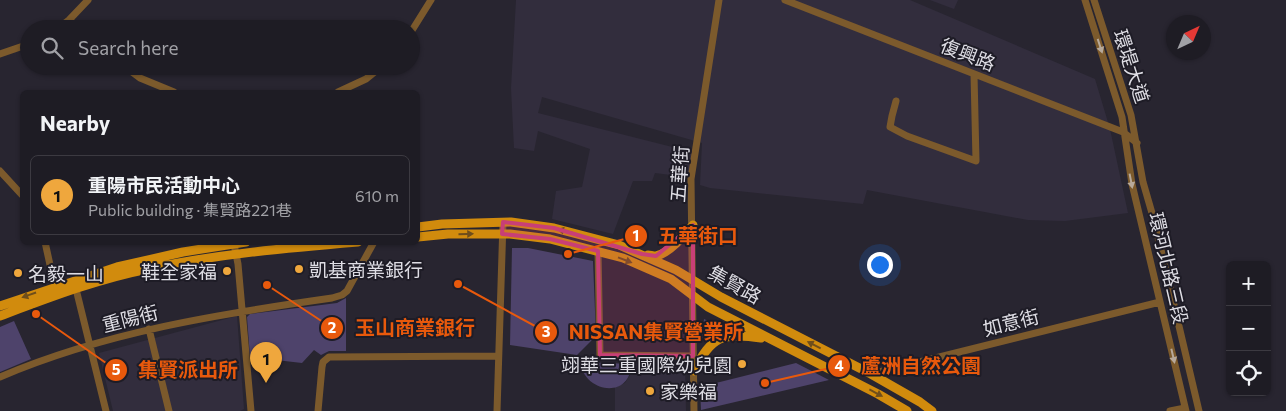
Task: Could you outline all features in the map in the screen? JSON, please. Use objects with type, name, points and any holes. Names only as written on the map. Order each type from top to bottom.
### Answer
[{"type":"main road","name":"集賢路","points":[[420,227],[511,222],[554,228],[619,245],[642,254],[692,279],[721,297],[871,374],[932,411]]},
{"type":"main road","points":[[642,254],[656,256],[664,252],[686,234],[693,224]]},
{"type":"main road","name":"集賢路","points":[[420,237],[448,234],[502,234],[550,239],[623,258],[672,279],[708,307],[878,394],[907,411]]},
{"type":"main road","points":[[235,249],[241,245]]},
{"type":"main road","points":[[0,306],[75,285],[235,249],[305,245]]},
{"type":"main road","points":[[0,316],[61,289]]},
{"type":"main road","points":[[694,371],[702,356],[711,345],[723,337],[735,334],[771,339]]},
{"type":"street","points":[[69,20],[88,0]]},
{"type":"street","points":[[418,20],[431,0]]},
{"type":"street","name":"五華街","points":[[694,411],[691,179],[719,0]]},
{"type":"street","name":"復興路","points":[[785,0],[1123,132],[1137,143]]},
{"type":"street","name":"環堤大道","points":[[1085,0],[1122,117],[1123,132]]},
{"type":"street","name":"環堤大道","points":[[1094,0],[1131,115],[1137,143]]},
{"type":"street","points":[[0,54],[20,47]]},
{"type":"street","points":[[896,101],[890,127],[906,136],[976,161],[974,74]]},
{"type":"street","points":[[136,75],[169,90]]},
{"type":"street","points":[[342,90],[371,75]]},
{"type":"street","name":"環河北路三段","points":[[1123,132],[1132,184],[1185,409]]},
{"type":"street","name":"環河北路三段","points":[[1137,143],[1143,182],[1164,260],[1199,411]]},
{"type":"street","points":[[0,171],[20,194]]},
{"type":"street","points":[[497,411],[502,234],[504,222]]},
{"type":"street","points":[[46,245],[52,274],[61,289]]},
{"type":"street","name":"重陽街","points":[[0,377],[116,336],[242,311],[342,295],[347,291],[372,245]]},
{"type":"street","points":[[235,249],[251,411]]},
{"type":"street","points":[[598,251],[600,355],[693,356]]},
{"type":"street","points":[[1150,263],[1164,260]]},
{"type":"street","points":[[75,285],[106,411]]},
{"type":"street","name":"如意街","points":[[871,374],[1160,302]]},
{"type":"street","points":[[149,329],[170,411]]},
{"type":"street","points":[[318,411],[322,366],[326,359],[333,356],[498,356]]},
{"type":"street","points":[[1170,411],[1185,409]]},
{"type":"highlighted area","points":[[503,222],[554,228],[642,254],[656,256],[693,225],[693,356],[600,355],[598,251],[550,239],[502,234]]},
{"type":"shaded area","points":[[516,0],[910,0],[1095,79],[1110,129],[1128,213],[1065,221],[1028,220],[867,190],[863,204],[710,188],[700,185],[702,143],[542,97],[538,113],[692,152],[691,176],[655,173],[652,181],[633,181],[613,234],[552,219],[556,191],[582,187],[590,149],[538,131],[534,151],[514,148],[511,88]]},
{"type":"shaded area","points":[[930,0],[958,0],[954,9]]},
{"type":"shaded area","points":[[512,248],[528,248],[593,261],[596,336],[577,355],[510,345]]},
{"type":"shaded area","points":[[346,298],[346,351],[329,351],[321,355],[314,350],[302,363],[250,357],[247,317],[250,314],[337,303]]},
{"type":"shaded area","points":[[237,316],[244,409],[240,411],[113,411],[99,353]]},
{"type":"shaded area","points":[[704,319],[725,330],[706,341],[702,338]]},
{"type":"shaded area","points":[[14,321],[31,359],[0,372],[0,327]]},
{"type":"shaded area","points":[[580,362],[631,364],[629,375],[624,383],[616,387],[607,388],[598,386],[590,381],[584,373]]},
{"type":"shaded area","points":[[796,363],[829,380],[701,410],[700,387]]},
{"type":"shaded area","name":"家樂福","points":[[631,364],[685,364],[686,411],[615,411],[615,387],[625,383],[630,375]]},
{"type":"place","name":"五華街口","points":[[568,254]]},
{"type":"place","name":"凱基商業銀行","points":[[299,269]]},
{"type":"place","name":"鞋全家福","points":[[227,271]]},
{"type":"place","name":"名毅一山","points":[[18,273]]},
{"type":"place","name":"NISSAN集賢營業所","points":[[458,284]]},
{"type":"place","name":"玉山商業銀行","points":[[267,285]]},
{"type":"place","name":"集賢派出所","points":[[36,314]]},
{"type":"place","name":"翊華三重國際幼兒園","points":[[742,364]]},
{"type":"place","name":"重陽市民活動中心","points":[[266,383]]},
{"type":"place","name":"蘆洲自然公園","points":[[765,383]]},
{"type":"place","name":"家樂福","points":[[650,391]]}]
